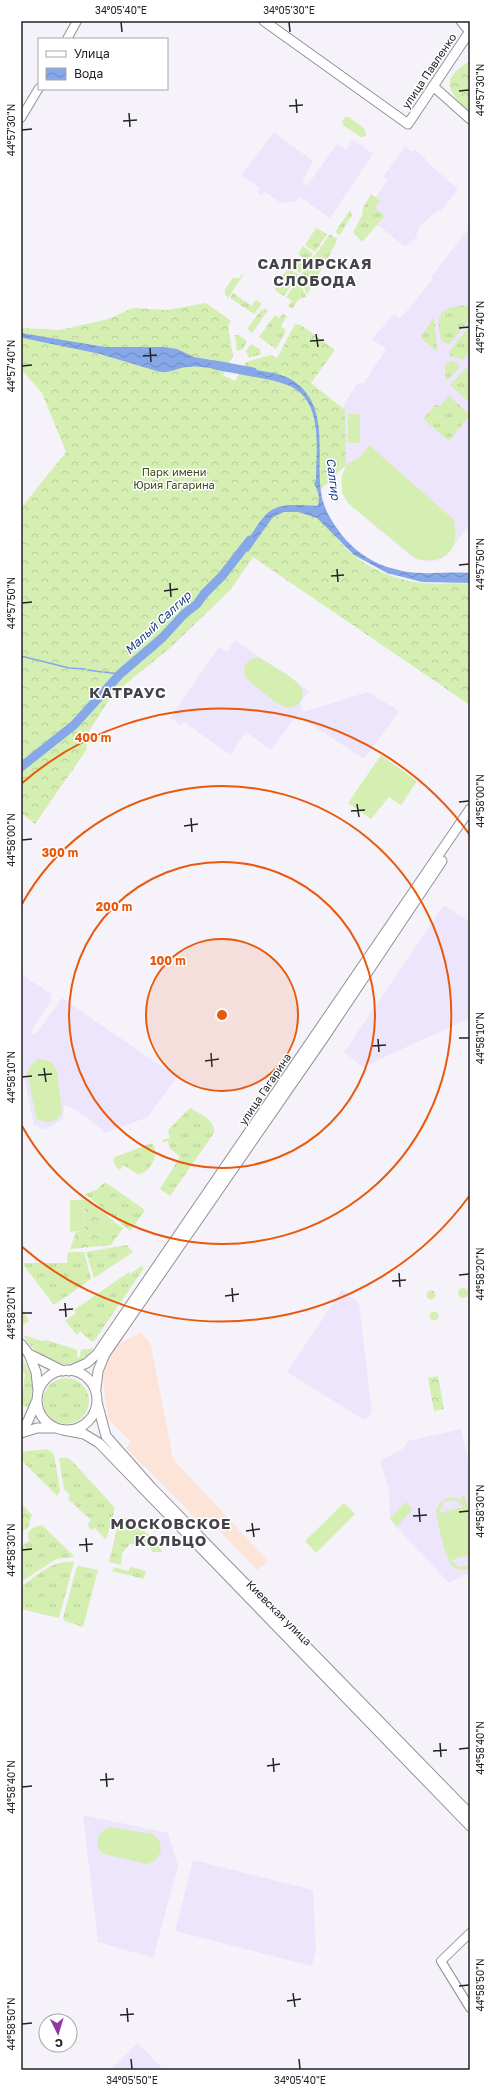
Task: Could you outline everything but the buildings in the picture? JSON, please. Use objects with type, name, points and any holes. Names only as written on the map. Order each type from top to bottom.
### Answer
[{"type":"main road","name":"улица Павленко","points":[[264,21],[408,124],[470,31]]},
{"type":"main road","points":[[461,21],[470,31]]},
{"type":"main road","points":[[433,86],[470,118]]},
{"type":"main road","name":"улица Гагарина","points":[[66,1371],[87,1363],[97,1354],[470,810]]},
{"type":"main road","name":"улица Гагарина","points":[[96,1389],[98,1371],[105,1354],[322,1039],[470,820]]},
{"type":"main road","points":[[21,1344],[29,1354],[36,1372],[38,1391],[37,1401],[28,1421],[21,1430]]},
{"type":"main road","points":[[29,1354],[66,1371]]},
{"type":"main road","points":[[21,1433],[37,1428],[77,1428],[87,1422],[95,1412],[97,1402],[96,1389],[87,1376],[76,1371],[66,1371],[47,1379],[38,1391]]},
{"type":"main road","points":[[37,1401],[42,1417],[59,1429]]},
{"type":"main road","name":"Киевская улица","points":[[97,1402],[106,1436],[151,1487],[470,1814]]},
{"type":"main road","name":"Киевская улица","points":[[59,1429],[84,1434],[99,1443],[470,1826]]},
{"type":"street","points":[[68,38],[77,21]]},
{"type":"street","points":[[21,118],[38,90]]},
{"type":"street","points":[[470,1933],[441,1961],[470,2008]]},
{"type":"shaded area","points":[[274,132],[313,161],[302,182],[307,186],[337,144],[346,150],[353,139],[373,154],[330,218],[300,197],[297,201],[281,203],[264,191],[262,195],[258,193],[260,188],[241,175]]},
{"type":"shaded area","points":[[405,147],[413,152],[415,150],[424,157],[429,164],[458,189],[441,212],[438,210],[419,227],[416,234],[418,236],[405,247],[378,225],[385,216],[375,208],[380,201],[376,197],[387,180],[383,177]]},
{"type":"shaded area","points":[[470,227],[470,523],[447,555],[439,560],[428,562],[416,559],[408,554],[345,499],[341,485],[342,476],[346,465],[344,404],[358,383],[364,383],[386,349],[372,339],[394,314],[400,319],[433,279],[432,276]]},
{"type":"shaded area","points":[[235,640],[309,691],[300,703],[303,712],[368,692],[399,711],[364,759],[297,715],[271,750],[246,732],[230,755],[184,722],[181,725],[170,718],[219,647],[227,652]]},
{"type":"shaded area","points":[[444,905],[470,922],[470,1018],[363,1067],[344,1052]]},
{"type":"shaded area","points":[[21,974],[51,994],[49,997],[52,999],[31,1032],[35,1035],[62,998],[177,1077],[148,1117],[105,1133],[87,1117],[68,1106],[64,1106],[63,1119],[47,1129],[39,1128],[39,1125],[34,1125],[24,1076],[21,1074]]},
{"type":"shaded area","points":[[342,1290],[359,1303],[372,1413],[364,1420],[287,1372]]},
{"type":"shaded area","points":[[141,1332],[151,1345],[173,1459],[268,1561],[257,1570],[206,1517],[197,1520],[126,1448],[131,1442],[108,1419],[102,1372],[105,1362],[114,1347]]},
{"type":"shaded area","points":[[461,1429],[470,1467],[470,1572],[449,1583],[390,1520],[389,1490],[380,1461],[402,1449],[408,1441]]},
{"type":"shaded area","points":[[83,1815],[168,1833],[178,1866],[153,1958],[98,1942]]},
{"type":"shaded area","points":[[193,1860],[313,1890],[316,1950],[312,1966],[175,1931]]},
{"type":"shaded area","points":[[138,2043],[164,2070],[110,2070]]},
{"type":"green space","points":[[470,61],[470,113],[452,93],[450,80],[460,68]]},
{"type":"green space","points":[[345,117],[349,117],[365,129],[366,136],[361,137],[344,126],[342,121]]},
{"type":"green space","points":[[371,194],[381,201],[375,208],[385,216],[362,242],[353,232],[362,216],[363,208]]},
{"type":"green space","points":[[350,210],[352,215],[340,235],[335,232]]},
{"type":"green space","points":[[316,228],[327,234],[315,252],[305,245]]},
{"type":"green space","points":[[330,234],[337,239],[336,243],[307,295],[300,276]]},
{"type":"green space","points":[[303,246],[313,254],[308,262],[298,254]]},
{"type":"green space","points":[[296,257],[306,263],[300,273],[290,266]]},
{"type":"green space","points":[[288,268],[299,275],[284,296],[276,291],[275,288]]},
{"type":"green space","points":[[242,274],[243,275],[228,298],[225,295],[225,289],[233,278],[239,278]]},
{"type":"green space","points":[[299,278],[306,297],[299,299],[292,309],[288,306],[292,301],[286,297]]},
{"type":"green space","points":[[233,293],[252,306],[256,300],[262,304],[254,314],[230,298]]},
{"type":"green space","name":"Парк имени Юрия Гагарина","points":[[206,303],[231,321],[228,326],[233,356],[223,375],[235,381],[246,362],[271,355],[277,358],[295,324],[301,325],[335,350],[311,383],[345,410],[346,465],[318,492],[322,511],[330,528],[341,543],[354,556],[370,566],[405,580],[430,584],[470,584],[470,705],[253,557],[231,589],[170,648],[112,695],[86,736],[87,749],[35,824],[21,813],[21,508],[66,452],[42,393],[21,369],[21,328],[60,330],[108,319],[133,308],[167,310]]},
{"type":"green space","points":[[470,305],[470,318],[450,344],[443,342],[439,329],[440,316],[451,307]]},
{"type":"green space","points":[[264,308],[268,310],[252,333],[247,329]]},
{"type":"green space","points":[[283,314],[287,316],[281,326],[286,331],[276,349],[259,337],[275,315],[279,318]]},
{"type":"green space","points":[[434,317],[436,351],[422,339],[422,335]]},
{"type":"green space","points":[[470,325],[470,352],[463,360],[450,356],[449,352]]},
{"type":"green space","points":[[235,335],[239,335],[247,341],[243,349],[237,351]]},
{"type":"green space","points":[[251,344],[260,349],[261,354],[249,358],[246,351]]},
{"type":"green space","points":[[453,361],[458,364],[459,368],[446,381],[445,364]]},
{"type":"green space","points":[[466,368],[470,371],[470,403],[450,385]]},
{"type":"green space","points":[[449,396],[470,415],[449,441],[423,419],[436,404],[439,407]]},
{"type":"green space","points":[[348,414],[360,414],[360,443],[348,443]]},
{"type":"green space","points":[[369,445],[453,519],[455,539],[449,552],[443,557],[436,560],[416,559],[349,504],[342,493],[342,476],[346,465],[361,456]]},
{"type":"green space","points":[[260,658],[297,682],[303,694],[297,705],[289,708],[280,705],[246,678],[244,670],[246,664],[252,659]]},
{"type":"green space","points":[[381,755],[417,781],[401,805],[389,797],[371,819],[348,803]]},
{"type":"green space","points":[[38,1059],[50,1062],[54,1065],[57,1071],[62,1112],[57,1119],[50,1122],[43,1122],[36,1117],[27,1072],[30,1066]]},
{"type":"green space","points":[[190,1108],[203,1115],[210,1121],[214,1128],[214,1133],[170,1196],[160,1189],[180,1157],[170,1148],[168,1141],[163,1142],[162,1140],[170,1138],[168,1130]]},
{"type":"green space","points":[[152,1143],[155,1152],[154,1157],[150,1167],[146,1171],[138,1174],[123,1165],[120,1170],[114,1163],[115,1157]]},
{"type":"green space","points":[[105,1182],[145,1210],[130,1231],[85,1194],[96,1190]]},
{"type":"green space","points":[[70,1200],[85,1200],[84,1230],[70,1232]]},
{"type":"green space","points":[[85,1200],[108,1216],[94,1233],[101,1239],[116,1223],[123,1228],[111,1245],[70,1249],[76,1232],[84,1230]]},
{"type":"green space","points":[[108,1216],[116,1223],[101,1240],[93,1233]]},
{"type":"green space","points":[[127,1245],[133,1252],[94,1278],[86,1252]]},
{"type":"green space","points":[[68,1252],[84,1252],[91,1279],[54,1305],[22,1263],[67,1263]]},
{"type":"green space","points":[[141,1266],[144,1268],[94,1341],[92,1342],[80,1331],[77,1335],[65,1321],[76,1313],[74,1310],[129,1272],[130,1274]]},
{"type":"green space","points":[[461,1288],[465,1288],[467,1289],[467,1297],[461,1298],[458,1295],[458,1291]]},
{"type":"green space","points":[[431,1290],[436,1295],[431,1300],[426,1295]]},
{"type":"green space","points":[[21,1307],[29,1321],[21,1326]]},
{"type":"green space","points":[[434,1311],[439,1316],[434,1321],[429,1316]]},
{"type":"green space","points":[[23,1335],[42,1341],[47,1340],[77,1350],[77,1357],[80,1357],[81,1350],[94,1348],[85,1357],[75,1362],[65,1364],[56,1363],[38,1353]]},
{"type":"green space","points":[[21,1358],[26,1364],[31,1376],[33,1393],[31,1407],[21,1406],[25,1374],[21,1370]]},
{"type":"green space","points":[[438,1376],[444,1409],[434,1411],[428,1378]]},
{"type":"green space","points":[[61,1378],[71,1378],[79,1382],[85,1388],[89,1396],[89,1406],[85,1414],[79,1420],[71,1424],[61,1424],[53,1420],[47,1414],[43,1406],[43,1396],[47,1388],[53,1382]]},
{"type":"green space","points":[[47,1449],[54,1454],[60,1491],[57,1496],[21,1460],[21,1452]]},
{"type":"green space","points":[[59,1458],[68,1458],[73,1462],[115,1508],[106,1540],[95,1528],[92,1530],[87,1525],[91,1520],[68,1499],[70,1495],[64,1489]]},
{"type":"green space","points":[[465,1496],[470,1516],[470,1555],[451,1560],[459,1567],[470,1565],[470,1568],[465,1570],[458,1570],[454,1568],[447,1556],[436,1511],[440,1503],[446,1499],[453,1498],[461,1501],[461,1497]],"holes":[[[453,1500],[459,1502],[463,1507],[439,1513],[444,1502]]]},
{"type":"green space","points":[[406,1502],[413,1509],[397,1526],[390,1518]]},
{"type":"green space","points":[[21,1503],[32,1515],[28,1528],[21,1532]]},
{"type":"green space","points":[[344,1503],[355,1514],[316,1553],[305,1541]]},
{"type":"green space","points":[[21,1505],[31,1517],[24,1526],[21,1523]]},
{"type":"green space","points":[[123,1518],[152,1537],[162,1552],[152,1552],[150,1546],[130,1544],[122,1553],[121,1565],[109,1562],[119,1521]]},
{"type":"green space","points":[[42,1525],[75,1557],[56,1559],[21,1582],[21,1546],[29,1541],[28,1533],[32,1528]]},
{"type":"green space","points":[[74,1562],[59,1618],[21,1609],[22,1586],[53,1565]]},
{"type":"green space","points":[[79,1566],[98,1570],[83,1627],[65,1621],[63,1618],[76,1569]]},
{"type":"green space","points":[[114,1567],[128,1571],[131,1567],[146,1571],[144,1579],[112,1571]]},
{"type":"green space","points":[[109,1827],[153,1834],[160,1841],[161,1851],[156,1860],[147,1864],[103,1854],[98,1847],[98,1839],[101,1832]]},
{"type":"water","points":[[21,333],[105,347],[164,347],[177,349],[194,357],[228,363],[225,370],[192,367],[160,372],[100,354],[23,338],[21,337]]},
{"type":"water","points":[[243,368],[270,372],[290,379],[306,393],[314,406],[318,420],[320,483],[322,498],[326,510],[332,520],[351,545],[368,558],[381,565],[415,573],[470,573],[470,583],[422,582],[387,573],[354,555],[317,518],[298,512],[284,512],[273,517],[248,552],[242,548],[258,524],[271,510],[288,505],[317,506],[319,498],[314,484],[316,480],[316,427],[308,403],[301,393],[290,386],[239,373]]},
{"type":"waterway","name":"Салгир","points":[[215,365],[253,372]]},
{"type":"waterway","name":"Малый Салгир","points":[[21,767],[74,725],[120,674],[162,638],[184,614],[197,604],[204,594],[222,576],[250,540]]},
{"type":"waterway","points":[[21,656],[69,668],[85,669]]},
{"type":"waterway","points":[[88,670],[102,672]]},
{"type":"waterway","points":[[104,672],[120,674]]},
{"type":"district","name":"САЛГИРСКАЯ СЛОБОДА","points":[[315,272]]},
{"type":"district","name":"КАТРАУС","points":[[128,693]]},
{"type":"district","name":"МОСКОВСКОЕ КОЛЬЦО","points":[[171,1532]]}]
